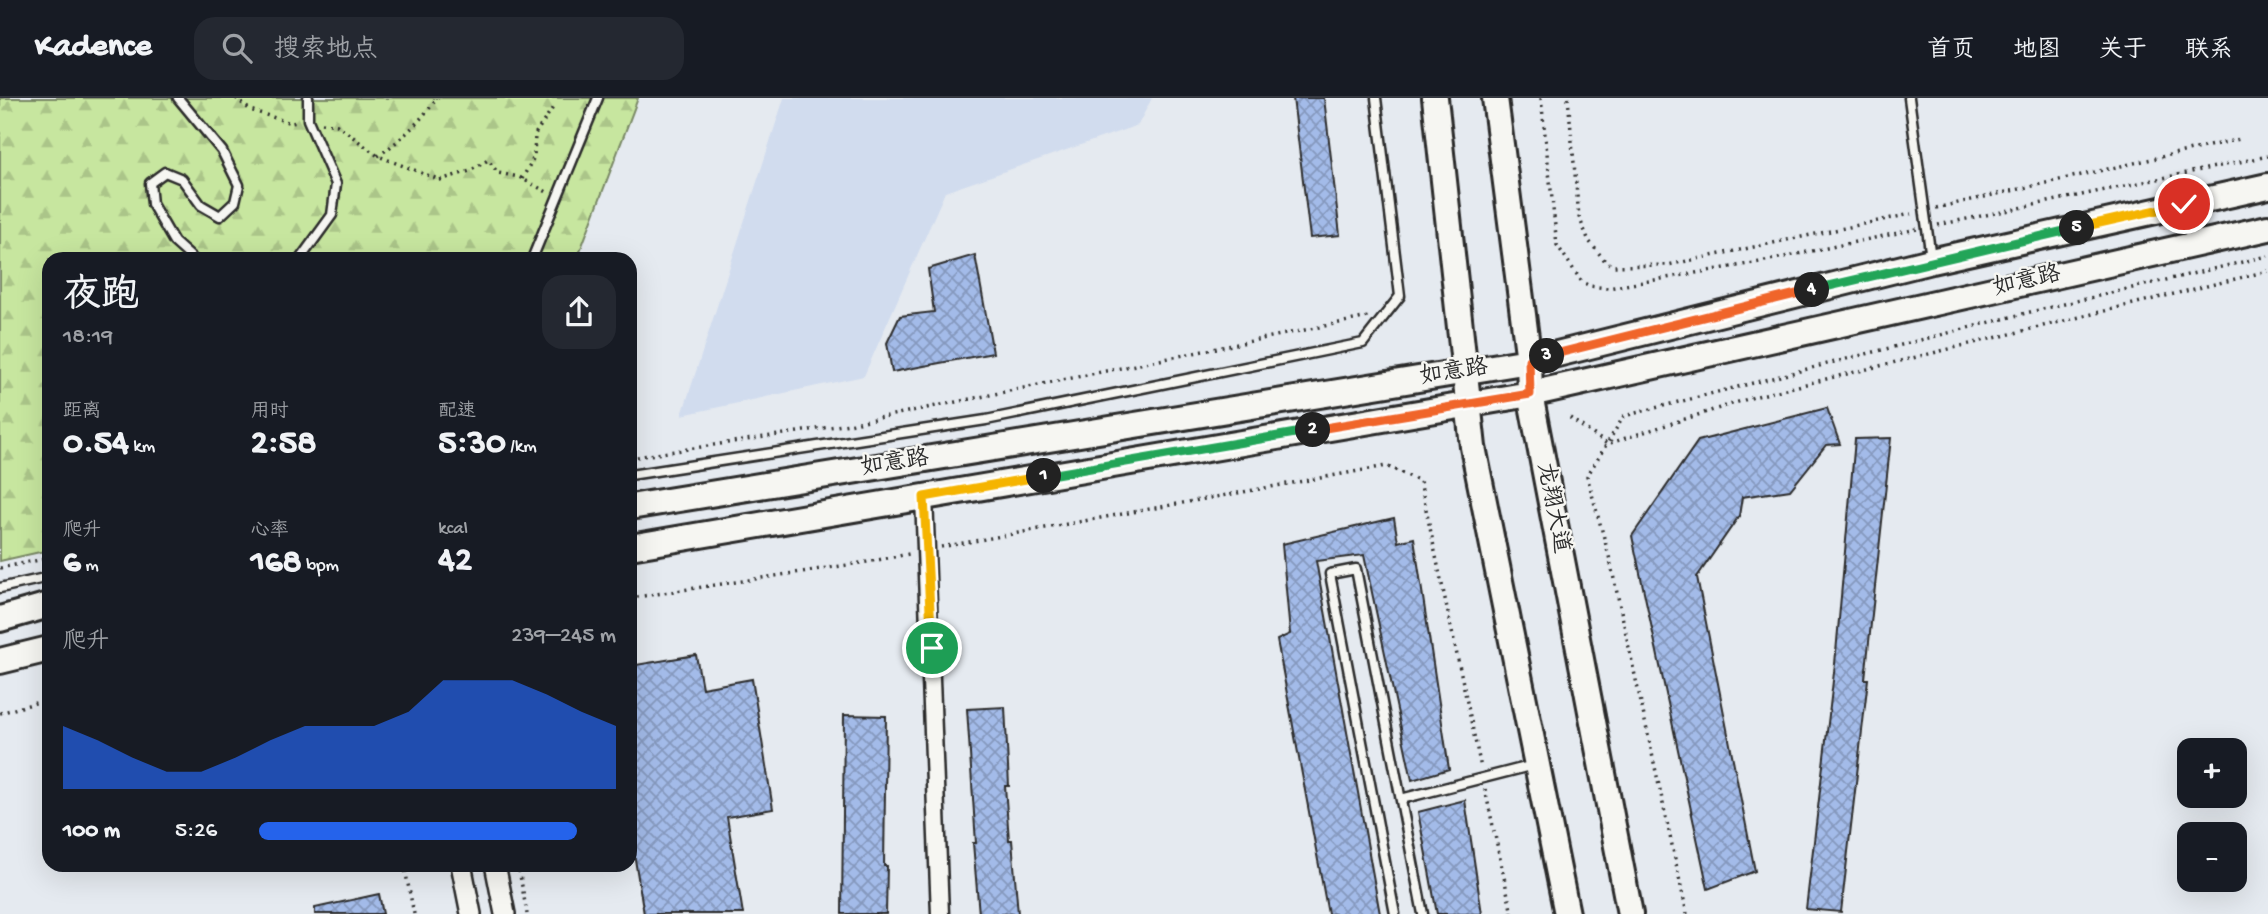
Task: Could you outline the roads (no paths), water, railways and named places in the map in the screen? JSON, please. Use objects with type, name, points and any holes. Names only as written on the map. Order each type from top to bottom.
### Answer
[{"type":"main road","points":[[1435,98],[1474,447],[1567,914]]},
{"type":"main road","name":"龙翔大道","points":[[1495,98],[1529,360],[1530,394],[1630,914]]},
{"type":"main road","name":"如意路","points":[[637,506],[1529,360],[1931,261],[2268,186]]},
{"type":"main road","name":"如意路","points":[[637,546],[1530,394],[2268,228]]},
{"type":"main road","points":[[0,619],[42,607]]},
{"type":"main road","points":[[0,661],[42,651]]},
{"type":"street","points":[[924,497],[940,914]]},
{"type":"street","points":[[463,872],[471,914]]},
{"type":"street","points":[[497,872],[505,914]]},
{"type":"lane","points":[[178,98],[222,151],[239,184],[235,202],[220,216],[201,205],[182,179],[165,172],[150,183],[152,204],[174,242],[185,252]]},
{"type":"lane","points":[[305,252],[332,215],[335,184],[308,120],[308,98]]},
{"type":"lane","points":[[535,252],[598,98]]},
{"type":"lane","points":[[637,473],[986,420],[1363,342],[1401,296],[1376,98]]},
{"type":"lane","points":[[1909,98],[1931,261]]},
{"type":"lane","points":[[1395,914],[1330,574],[1356,569],[1423,914]]},
{"type":"lane","points":[[0,588],[42,579]]},
{"type":"lane","points":[[1401,799],[1537,765]]}]
